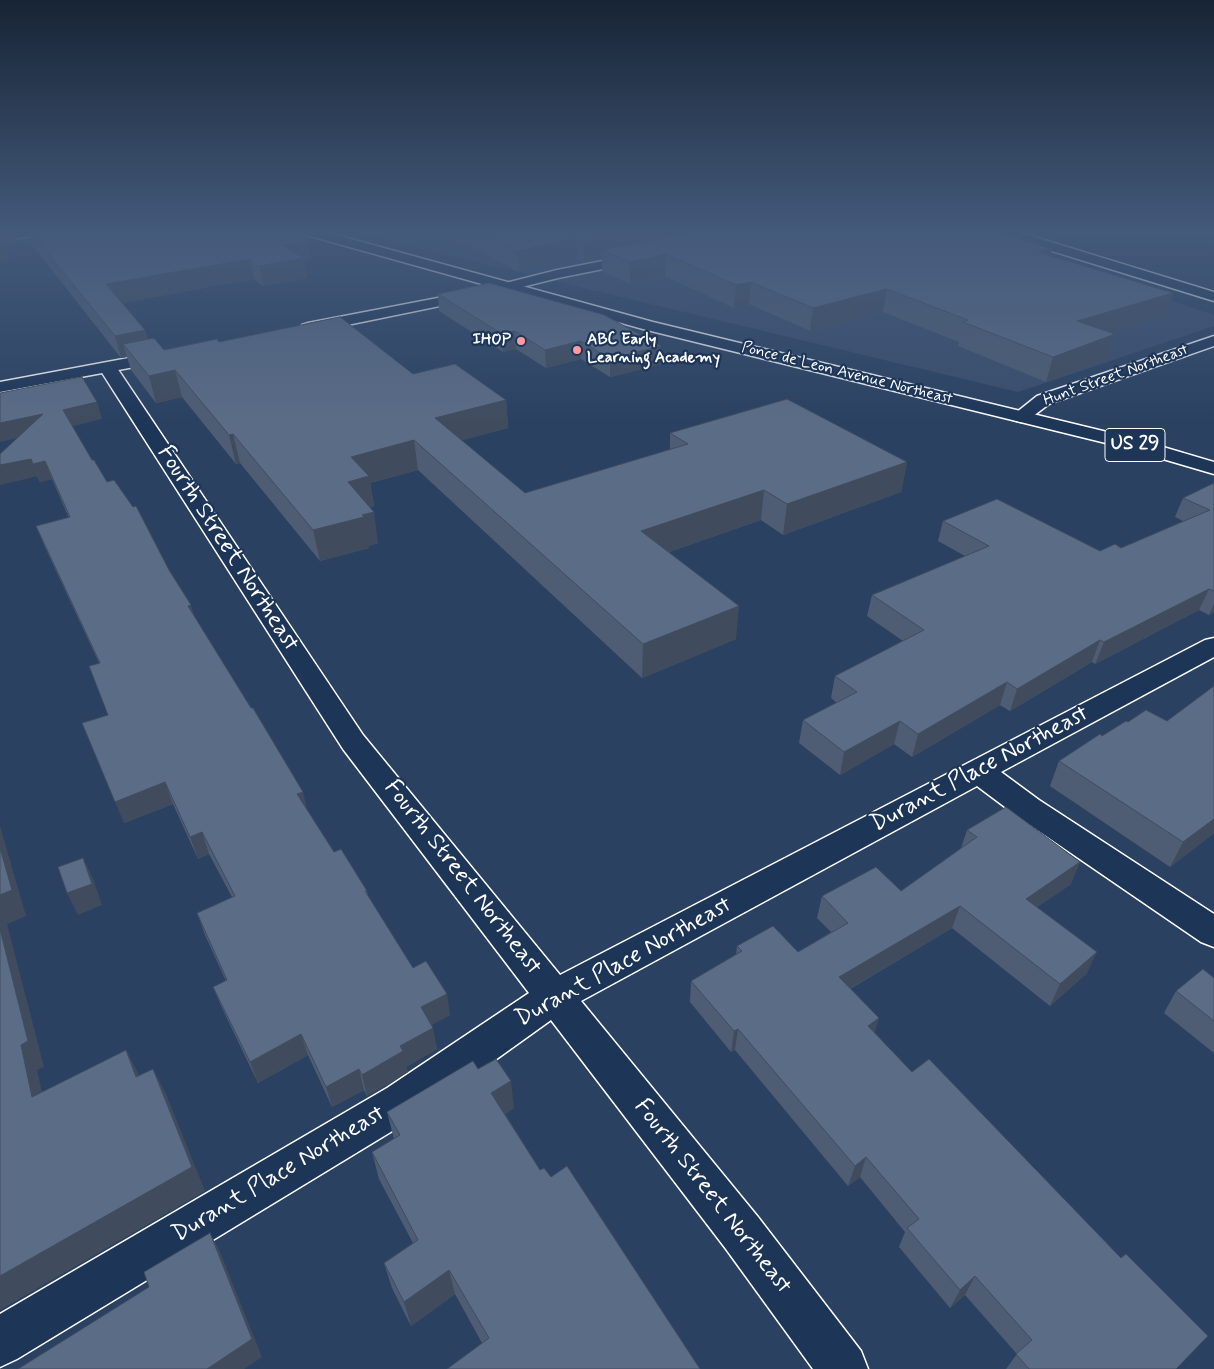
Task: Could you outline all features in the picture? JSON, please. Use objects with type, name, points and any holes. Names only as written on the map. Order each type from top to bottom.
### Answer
[{"type":"main road","points":[[295,330],[467,295]]},
{"type":"main road","name":"Ponce de Leon Avenue Northeast","points":[[535,295],[649,326],[1128,443],[1214,468]]},
{"type":"main road","name":"Hunt Street Northeast","points":[[1021,416],[1043,400],[1214,341]]},
{"type":"main road","points":[[0,387],[183,353]]},
{"type":"main road","points":[[0,395],[67,382],[108,368]]},
{"type":"main road","name":"Fourth Street Northeast","points":[[108,368],[354,742],[742,1233],[843,1369]]},
{"type":"main road","name":"Durant Place Northeast","points":[[0,1342],[402,1102],[555,996],[1214,646]]},
{"type":"main road","points":[[978,771],[1028,808],[1214,932]]},
{"type":"shaded area","points":[[613,295],[1152,295],[1214,315],[1214,326],[1018,392]]},
{"type":"building","points":[[82,295],[115,295],[145,330],[115,336]]},
{"type":"building","points":[[439,295],[532,295],[604,315],[661,346],[610,359],[581,341],[545,350],[515,331],[502,334]]},
{"type":"building","points":[[782,295],[864,295],[813,308]]},
{"type":"building","points":[[902,295],[1167,295],[1077,321],[1115,334],[1053,357],[963,322],[968,320]]},
{"type":"building","points":[[340,317],[413,374],[455,364],[506,400],[435,418],[525,493],[688,444],[670,433],[787,399],[907,462],[787,504],[764,490],[641,531],[739,606],[643,644],[414,440],[351,457],[369,476],[348,482],[374,512],[362,515],[364,517],[313,530],[233,434],[229,435],[175,370],[149,376],[123,344],[154,338],[164,350],[217,339],[219,342]]},
{"type":"building","points":[[82,377],[97,402],[63,410],[92,460],[94,460],[107,482],[114,480],[133,507],[136,506],[169,570],[191,605],[188,606],[251,708],[253,708],[303,792],[297,794],[334,852],[341,849],[413,968],[426,961],[447,994],[421,1007],[433,1028],[400,1046],[403,1051],[362,1075],[359,1069],[326,1087],[301,1034],[250,1062],[213,987],[227,980],[197,913],[235,896],[202,832],[190,837],[165,782],[115,802],[82,723],[108,715],[89,666],[100,663],[36,526],[70,517],[45,461],[33,464],[31,459],[0,465],[0,454],[43,414],[0,423],[0,393]]},
{"type":"building","points":[[1214,483],[1214,591],[1209,589],[1104,642],[1100,640],[1017,689],[1007,682],[918,734],[900,721],[844,752],[803,720],[857,692],[835,676],[924,630],[872,595],[989,546],[943,521],[997,499],[1100,551],[1115,544],[1121,548],[1210,510],[1183,498]]},
{"type":"building","points":[[1214,686],[1214,819],[1183,842],[1059,761],[1100,734],[1102,736],[1146,710],[1167,721]]},
{"type":"building","points":[[1006,807],[1080,862],[1026,899],[1097,952],[1060,984],[960,906],[839,977],[879,1018],[868,1026],[912,1072],[929,1059],[1121,1258],[1126,1254],[1208,1336],[1176,1369],[1029,1369],[1016,1354],[1032,1340],[975,1276],[960,1290],[907,1228],[919,1219],[866,1157],[855,1166],[738,1029],[734,1031],[691,981],[742,951],[737,946],[773,926],[798,952],[848,923],[822,896],[876,867],[901,891],[977,837],[967,830]]},
{"type":"building","points":[[0,848],[12,890],[0,895]]},
{"type":"building","points":[[83,858],[92,884],[67,893],[58,867]]},
{"type":"building","points":[[0,929],[28,1041],[21,1045],[32,1097],[126,1050],[136,1077],[153,1069],[192,1167],[0,1276]]},
{"type":"building","points":[[1203,969],[1214,978],[1214,1021],[1176,991]]},
{"type":"building","points":[[496,1059],[511,1081],[491,1093],[540,1170],[544,1168],[551,1177],[567,1166],[700,1369],[447,1369],[489,1338],[449,1270],[404,1302],[384,1263],[418,1240],[372,1152],[400,1135],[387,1112],[473,1061],[478,1069]]},
{"type":"building","points":[[210,1233],[252,1339],[207,1369],[18,1369],[149,1287],[144,1272]]},
{"type":"place","name":"IHOP","points":[[521,341]]},
{"type":"place","name":"ABC Early Learning Academy","points":[[577,350]]}]
